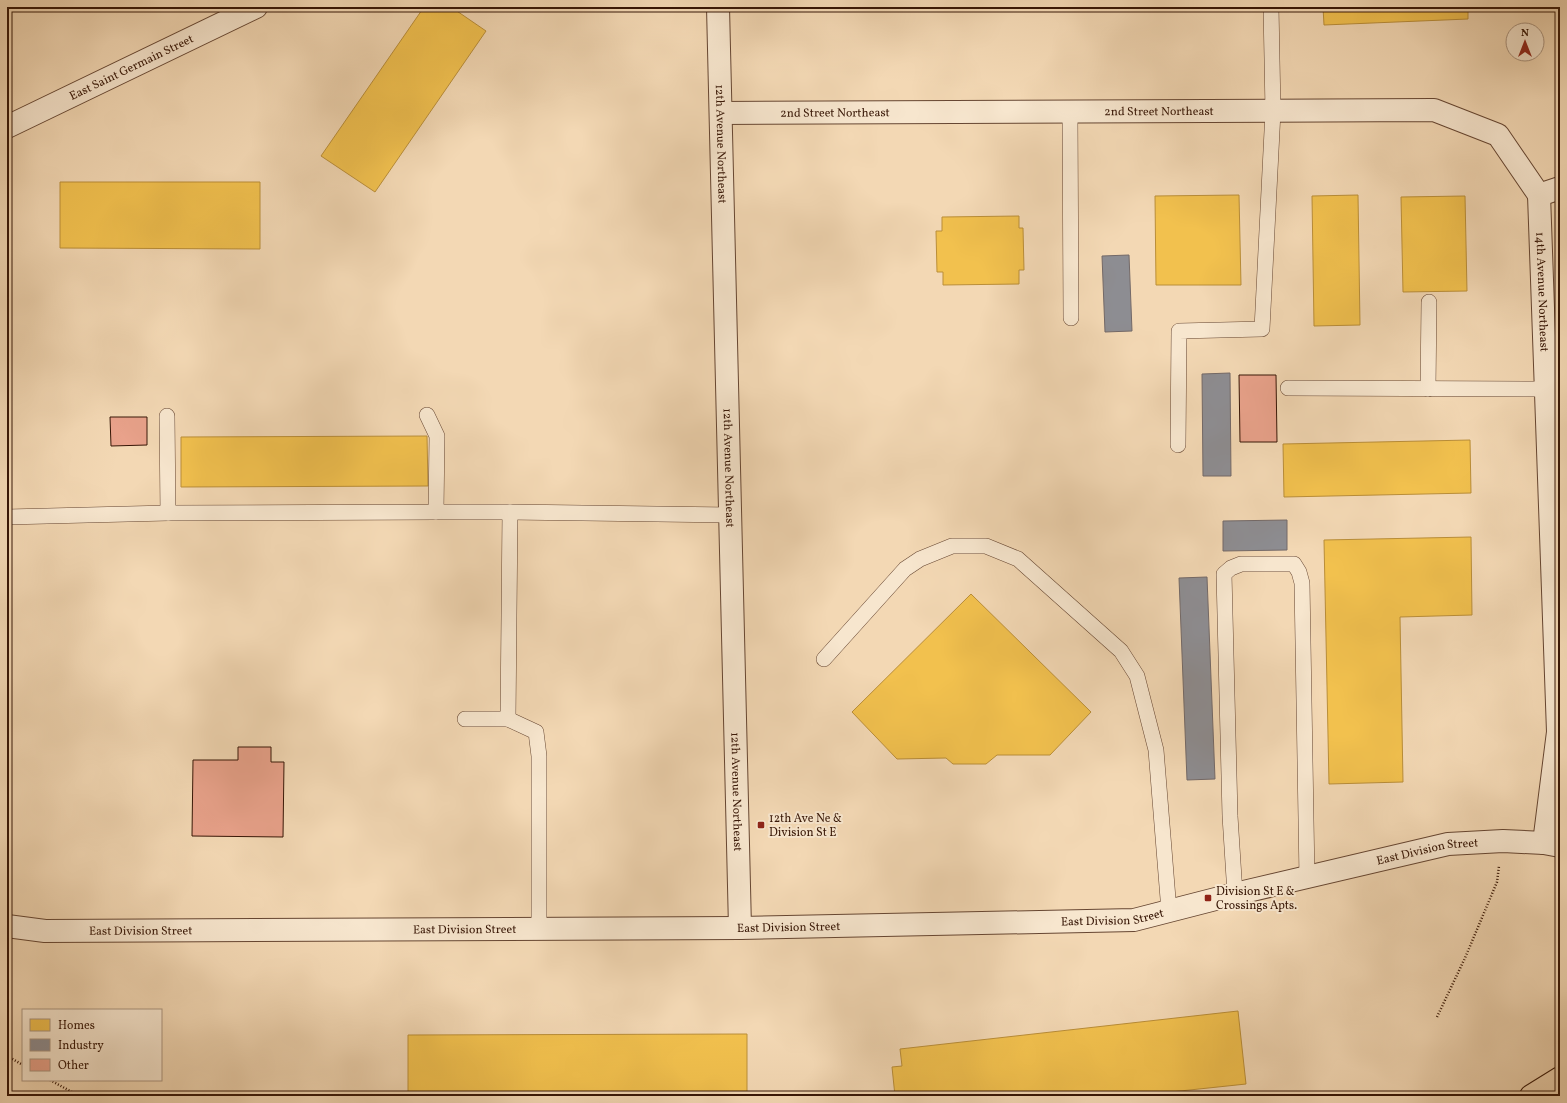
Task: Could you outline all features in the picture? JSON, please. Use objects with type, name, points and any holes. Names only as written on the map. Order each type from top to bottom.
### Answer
[{"type":"highway","points":[[1531,1096],[1560,1078]]},
{"type":"street","name":"East Saint Germain Street","points":[[7,127],[256,7]]},
{"type":"street","name":"12th Avenue Northeast","points":[[718,7],[740,928]]},
{"type":"street","name":"2nd Street Northeast","points":[[720,113],[1434,110],[1498,135],[1539,195]]},
{"type":"street","points":[[1539,195],[1560,188]]},
{"type":"street","name":"14th Avenue Northeast","points":[[1539,195],[1545,389],[1556,558],[1559,732],[1552,845]]},
{"type":"street","name":"East Division Street","points":[[7,926],[45,931],[740,928],[1134,920],[1235,894],[1448,844],[1503,841],[1552,845]]},
{"type":"lane","points":[[1178,445],[1179,331],[1262,328],[1272,111],[1272,7]]},
{"type":"lane","points":[[1070,112],[1071,318]]},
{"type":"lane","points":[[1428,389],[1429,302]]},
{"type":"lane","points":[[1288,388],[1545,389]]},
{"type":"lane","points":[[427,415],[437,436],[436,512]]},
{"type":"lane","points":[[167,416],[168,513]]},
{"type":"lane","points":[[508,719],[510,512]]},
{"type":"lane","points":[[7,516],[168,513],[510,512],[730,516]]},
{"type":"lane","points":[[824,659],[905,569],[920,559],[952,546],[986,546],[1018,559],[1121,651],[1137,676],[1156,750],[1169,911]]},
{"type":"lane","points":[[1235,894],[1230,816],[1224,574],[1231,568],[1241,564],[1294,564],[1299,572],[1302,583],[1307,878]]},
{"type":"lane","points":[[465,719],[508,719],[536,732],[539,756],[539,929]]},
{"type":"path","points":[[1437,1017],[1465,958],[1497,882],[1503,841]]},
{"type":"path","points":[[7,1056],[22,1064]]},
{"type":"path","points":[[52,1081],[79,1096]]},
{"type":"building: Homes","points":[[424,7],[451,7],[486,31],[375,192],[321,156]]},
{"type":"building: Homes","points":[[1323,7],[1468,7],[1468,19],[1324,25]]},
{"type":"building: Homes","points":[[60,182],[260,182],[260,249],[60,248]]},
{"type":"building: Homes","points":[[1239,195],[1241,285],[1156,285],[1155,196]]},
{"type":"building: Homes","points":[[1358,195],[1360,325],[1314,326],[1312,196]]},
{"type":"building: Homes","points":[[1465,196],[1467,291],[1403,292],[1401,197]]},
{"type":"building: Homes","points":[[1019,216],[1019,228],[1023,228],[1024,270],[1019,270],[1019,284],[943,285],[943,272],[937,272],[936,231],[942,231],[942,217]]},
{"type":"building: Homes","points":[[427,436],[428,486],[181,487],[181,437]]},
{"type":"building: Homes","points":[[1470,440],[1471,493],[1284,497],[1283,444]]},
{"type":"building: Homes","points":[[1471,537],[1472,615],[1400,617],[1403,782],[1329,784],[1324,540]]},
{"type":"building: Homes","points":[[971,594],[1091,712],[1050,755],[997,755],[986,764],[953,764],[946,758],[897,759],[852,712]]},
{"type":"building: Homes","points":[[1238,1011],[1246,1084],[1133,1096],[895,1096],[892,1067],[902,1066],[900,1049]]},
{"type":"building: Homes","points":[[747,1034],[747,1096],[408,1096],[408,1035]]},
{"type":"building: Industry","points":[[1129,255],[1132,331],[1105,332],[1102,256]]},
{"type":"building: Industry","points":[[1230,373],[1231,476],[1203,476],[1202,374]]},
{"type":"building: Industry","points":[[1287,520],[1287,550],[1223,551],[1223,521]]},
{"type":"building: Industry","points":[[1207,577],[1215,779],[1187,780],[1179,578]]},
{"type":"building: Other","points":[[1239,375],[1276,375],[1277,442],[1240,442]]},
{"type":"building: Other","points":[[110,417],[147,417],[147,445],[111,446]]},
{"type":"building: Other","points":[[238,747],[271,747],[271,762],[284,762],[283,837],[192,836],[193,760],[238,760]]},
{"type":"place","name":"12th Ave Ne & Division St E","points":[[761,825]]},
{"type":"place","name":"Division St E & Crossings Apts.","points":[[1208,898]]}]
